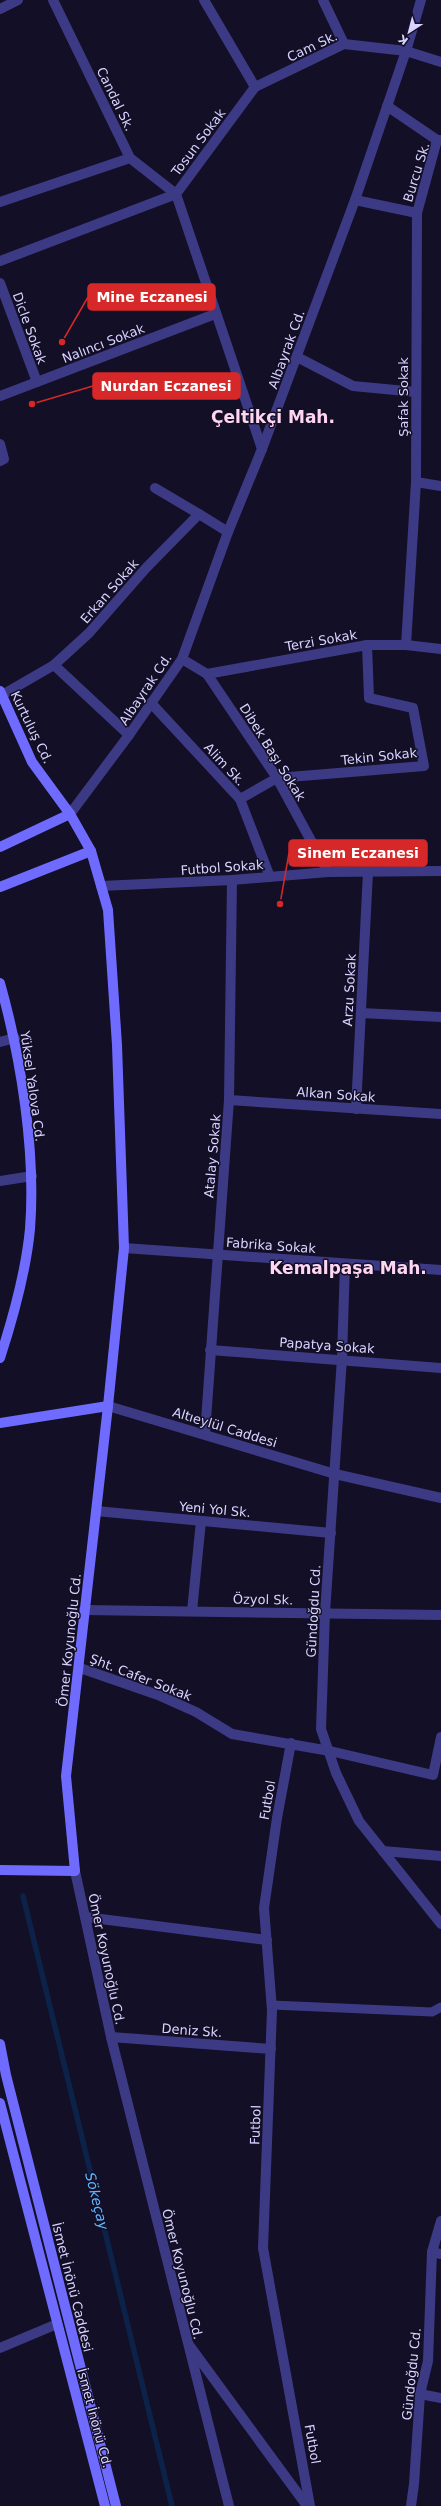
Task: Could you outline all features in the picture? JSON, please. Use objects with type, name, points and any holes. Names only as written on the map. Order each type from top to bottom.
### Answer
[{"type":"main road","name":"Kurtuluş Cd.","points":[[1,693],[32,762],[70,814],[91,851],[108,910],[117,1045],[124,1248]]},
{"type":"main road","points":[[0,847],[70,814]]},
{"type":"main road","points":[[0,887],[91,851]]},
{"type":"main road","name":"Yüksel Yalova Cd.","points":[[0,983],[15,1038],[32,1176],[30,1230],[13,1319],[0,1358]]},
{"type":"main road","name":"Ömer Koyunoğlu Cd.","points":[[75,1871],[66,1776],[80,1668],[84,1610],[108,1406],[124,1248]]},
{"type":"main road","name":"Altıeylül Caddesi","points":[[0,1423],[108,1406]]},
{"type":"main road","points":[[0,1870],[75,1871]]},
{"type":"main road","name":"İsmet İnönü Caddesi","points":[[0,2044],[6,2075],[116,2506]]},
{"type":"main road","name":"İsmet İnönü Cd.","points":[[0,2103],[105,2506]]},
{"type":"street","points":[[0,9],[18,0]]},
{"type":"street","name":"Candal Sk.","points":[[53,0],[130,158],[176,194]]},
{"type":"street","points":[[204,0],[255,88]]},
{"type":"street","points":[[323,0],[344,44]]},
{"type":"street","name":"Albayrak Cd.","points":[[70,814],[129,735],[182,659],[228,532],[297,357],[355,200],[406,51],[421,0]]},
{"type":"street","name":"Cam Sk.","points":[[255,88],[344,44],[406,51],[441,62]]},
{"type":"street","name":"Tosun Sokak","points":[[255,88],[176,194],[215,314],[262,448]]},
{"type":"street","points":[[387,106],[439,140]]},
{"type":"street","name":"Burcu Sk.","points":[[417,213],[439,140]]},
{"type":"street","points":[[0,202],[130,158]]},
{"type":"street","points":[[0,261],[176,194]]},
{"type":"street","points":[[355,200],[417,213]]},
{"type":"street","name":"Şafak Sokak","points":[[406,645],[416,482],[417,213]]},
{"type":"street","name":"Dicle Sokak","points":[[0,283],[37,382]]},
{"type":"street","name":"Nalıncı Sokak","points":[[0,396],[215,314]]},
{"type":"street","points":[[297,357],[353,386],[416,392]]},
{"type":"street","points":[[0,444],[4,459],[0,461]]},
{"type":"street","points":[[416,482],[441,486]]},
{"type":"street","points":[[155,488],[228,532]]},
{"type":"street","name":"Erkan Sokak","points":[[1,693],[54,664],[89,633],[146,568],[199,514]]},
{"type":"street","name":"Terzi Sokak","points":[[207,674],[367,645],[406,645],[441,649]]},
{"type":"street","name":"Tekin Sokak","points":[[277,778],[424,766],[413,708],[369,698],[367,645]]},
{"type":"street","name":"Dibek Başı Sokak","points":[[182,659],[207,674],[277,778],[328,872]]},
{"type":"street","points":[[54,664],[129,735]]},
{"type":"street","name":"Alim Sk.","points":[[151,703],[240,799],[270,877]]},
{"type":"street","points":[[240,799],[277,778]]},
{"type":"street","name":"Futbol Sokak","points":[[101,886],[232,880],[328,872],[441,871]]},
{"type":"street","name":"Arzu Sokak","points":[[356,1109],[368,872]]},
{"type":"street","name":"Atalay Sokak","points":[[205,1434],[229,1100],[232,880]]},
{"type":"street","points":[[361,1013],[441,1017]]},
{"type":"street","points":[[0,1042],[15,1038]]},
{"type":"street","name":"Alkan Sokak","points":[[229,1100],[441,1114]]},
{"type":"street","points":[[0,1181],[32,1176]]},
{"type":"street","name":"Fabrika Sokak","points":[[124,1248],[441,1270]]},
{"type":"street","name":"Gündoğdu Cd.","points":[[345,1264],[342,1358],[325,1613],[321,1729],[330,1751],[336,1773],[359,1821],[441,1924]]},
{"type":"street","name":"Papatya Sokak","points":[[210,1350],[342,1358],[441,1368]]},
{"type":"street","name":"Altıeylül Caddesi","points":[[108,1406],[335,1474],[441,1498]]},
{"type":"street","name":"Yeni Yol Sk.","points":[[96,1511],[331,1533]]},
{"type":"street","points":[[192,1611],[201,1521]]},
{"type":"street","name":"Özyol Sk.","points":[[84,1610],[441,1615]]},
{"type":"street","name":"Şht. Cafer Sokak","points":[[80,1668],[158,1695],[196,1712],[232,1734],[291,1743],[433,1775],[441,1737]]},
{"type":"street","name":"Futbol","points":[[291,1743],[276,1818],[264,1908],[272,2005],[264,2248],[309,2506]]},
{"type":"street","points":[[383,1851],[441,1856]]},
{"type":"street","name":"Ömer Koyunoğlu Cd.","points":[[75,1871],[111,2037],[186,2342],[229,2506]]},
{"type":"street","points":[[85,1917],[267,1940]]},
{"type":"street","name":"Deniz Sk.","points":[[111,2037],[271,2049]]},
{"type":"street","name":"Gündoğdu Cd.","points":[[411,2506],[414,2484],[420,2394],[428,2361],[436,2253],[441,2221]]},
{"type":"street","points":[[0,2348],[57,2324]]},
{"type":"street","points":[[186,2342],[309,2506]]},
{"type":"street","points":[[420,2394],[441,2398]]},
{"type":"lane","points":[[272,2005],[432,2012],[441,2007]]},
{"type":"waterway","name":"Sökeçay","points":[[23,1896],[172,2506]]},
{"type":"place","name":"Mine Eczanesi","points":[[62,342]]},
{"type":"place","name":"Nurdan Eczanesi","points":[[32,404]]},
{"type":"place","name":"Sinem Eczanesi","points":[[280,904]]},
{"type":"district","name":"Çeltikçi Mah.","points":[[273,417]]},
{"type":"district","name":"Kemalpaşa Mah.","points":[[348,1268]]}]
